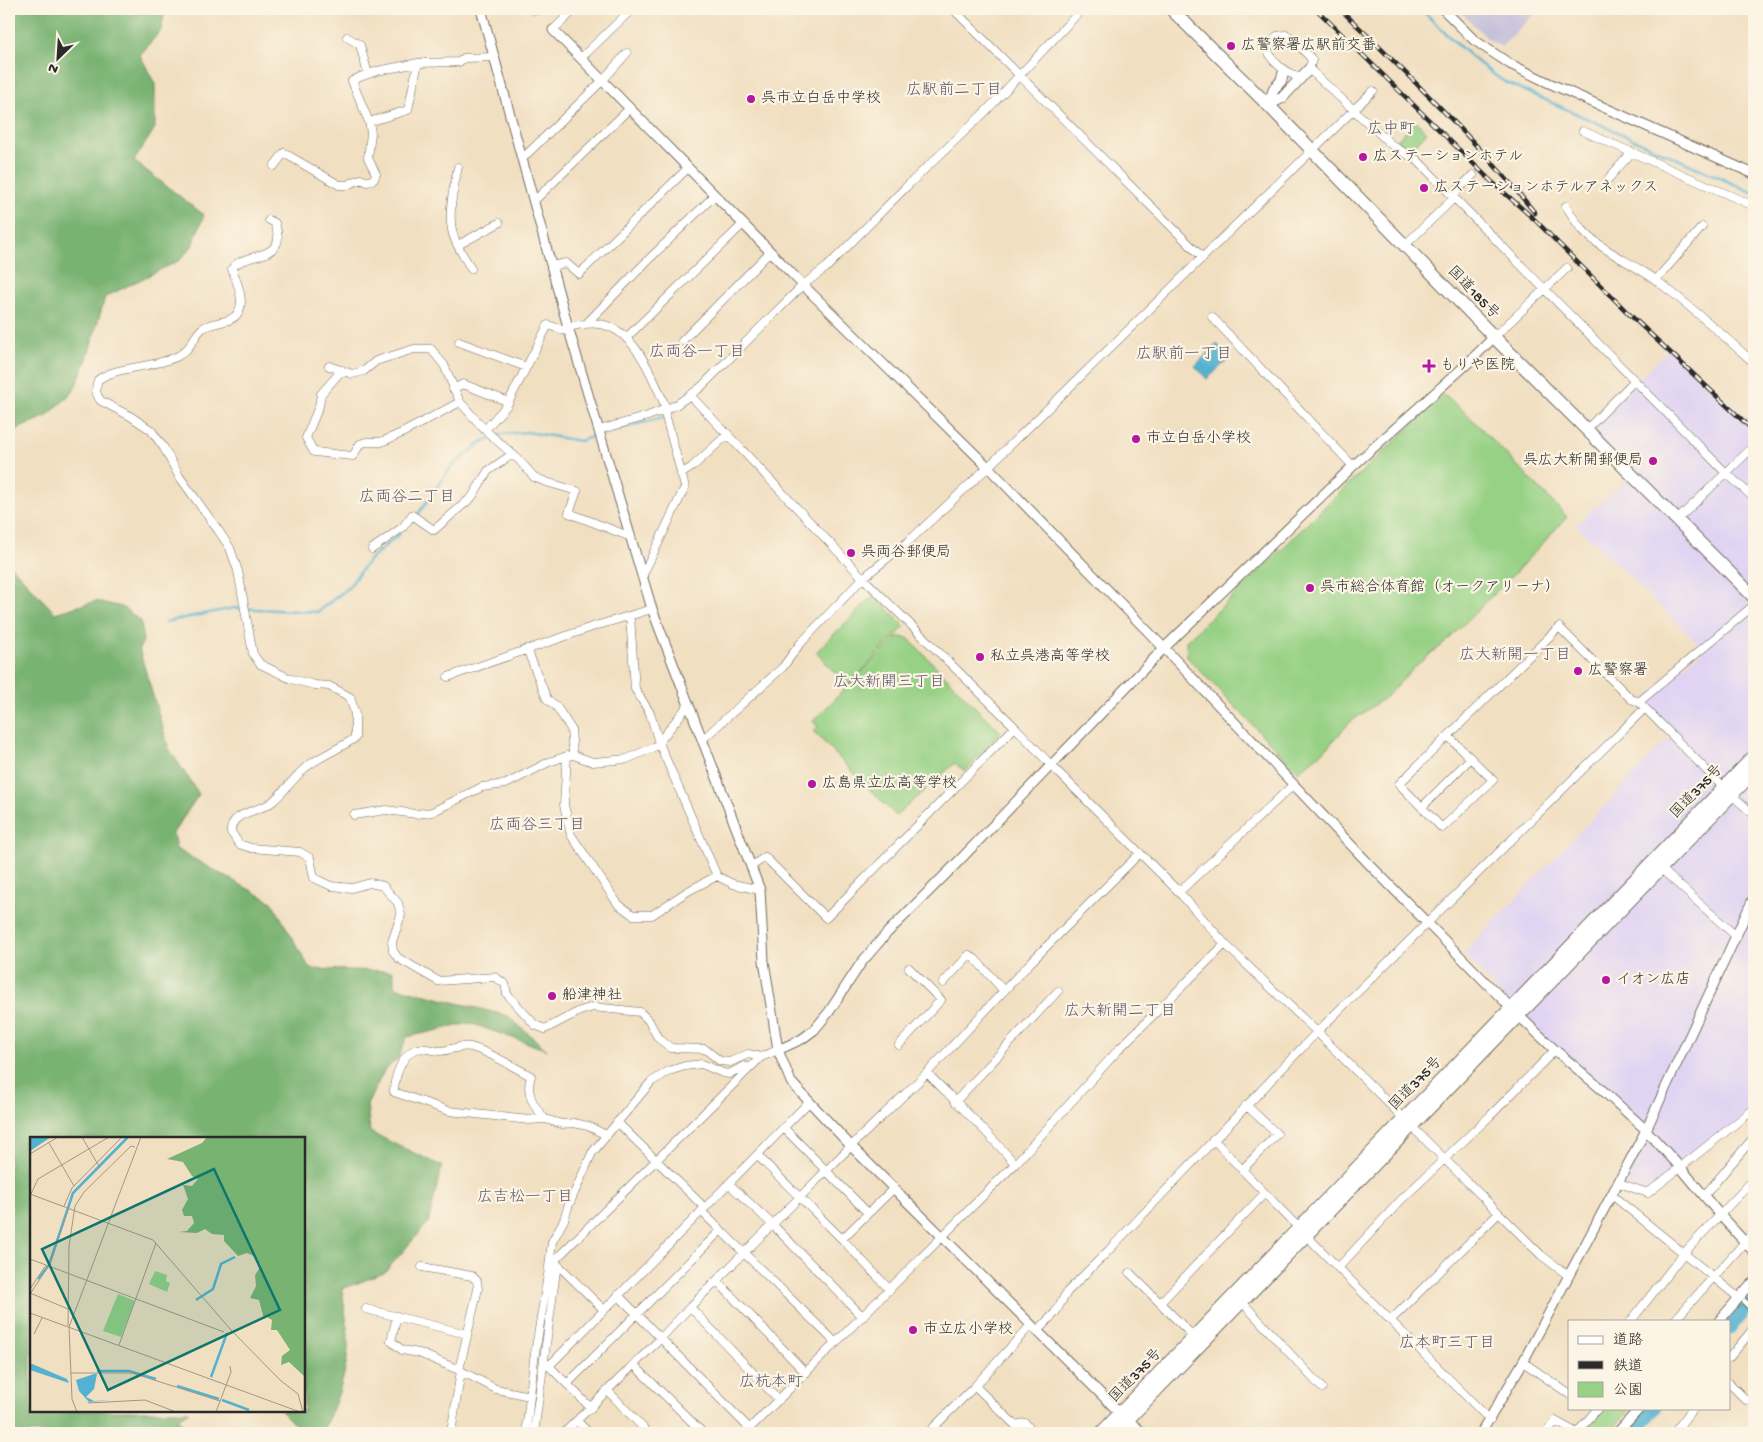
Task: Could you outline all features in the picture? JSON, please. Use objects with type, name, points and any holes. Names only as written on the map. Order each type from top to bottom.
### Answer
[{"type":"highway","name":"国道185号","points":[[1171,9],[1268,105],[1494,338],[1754,597]]},
{"type":"highway","name":"国道375号","points":[[1515,1012],[1660,868],[1728,792],[1754,756]]},
{"type":"highway","name":"国道375号","points":[[1101,1433],[1125,1417],[1728,792],[1754,772]]},
{"type":"highway","name":"国道375号","points":[[1198,1341],[1242,1302],[1303,1233]]},
{"type":"highway","name":"国道375号","points":[[1116,1433],[1125,1417]]},
{"type":"main road","points":[[1268,105],[1282,98],[1308,69]]},
{"type":"main road","points":[[1268,105],[1274,90],[1281,81],[1284,71]]},
{"type":"street","points":[[481,9],[568,329],[652,609],[760,890],[764,961],[778,1050],[791,1082],[851,1146],[1142,1433]]},
{"type":"street","points":[[575,9],[553,30],[770,252],[988,467],[1515,1012],[1646,1130],[1754,1252]]},
{"type":"street","points":[[582,58],[632,9]]},
{"type":"street","points":[[953,9],[1203,258]]},
{"type":"street","points":[[599,430],[648,416],[676,405],[690,395],[803,285],[827,267],[906,186],[986,111],[1082,9]]},
{"type":"street","points":[[1442,9],[1474,40],[1510,64],[1754,174]]},
{"type":"street","points":[[1300,78],[1284,71],[1268,53],[1267,50],[1270,44],[1277,36],[1290,37],[1312,60],[1308,69],[1393,146],[1417,160],[1754,498]]},
{"type":"street","points":[[347,37],[360,45],[368,74]]},
{"type":"street","points":[[522,158],[603,80],[628,53]]},
{"type":"street","points":[[274,166],[284,153],[339,185],[347,186],[361,180],[367,182],[374,179],[376,174],[368,158],[371,133],[370,122],[352,81],[368,74],[418,64],[459,62],[464,58],[495,57]]},
{"type":"street","points":[[370,122],[408,110],[418,64]]},
{"type":"street","points":[[703,740],[783,667],[799,644],[863,578],[910,540],[988,467],[1373,91]]},
{"type":"street","points":[[534,201],[630,108]]},
{"type":"street","points":[[1583,131],[1754,206]]},
{"type":"street","points":[[1608,179],[1632,152]]},
{"type":"street","points":[[458,167],[452,192],[452,230],[458,245],[472,269]]},
{"type":"street","points":[[551,266],[566,263],[579,274],[688,168]]},
{"type":"street","points":[[1404,246],[1472,175]]},
{"type":"street","points":[[586,324],[715,195]]},
{"type":"street","points":[[1566,206],[1588,235],[1656,280],[1754,363]]},
{"type":"street","points":[[269,220],[275,223],[278,237],[277,244],[270,250],[234,265],[232,269],[241,295],[238,312],[234,318],[210,324],[201,329],[190,348],[178,356],[150,365],[109,374],[98,380],[95,388],[101,401],[130,416],[151,430],[164,448],[179,476],[230,548],[238,571],[253,654],[260,664],[291,679],[315,685],[330,686],[350,697],[355,714],[355,738],[305,768],[271,803],[245,813],[234,822],[231,832],[239,844],[251,848],[300,852],[310,858],[314,878],[331,886],[352,888],[370,883],[383,886],[398,903],[401,916],[392,942],[393,951],[398,958],[438,981],[495,977],[505,984],[508,994],[535,1025],[545,1029],[580,1011],[593,1008],[640,1012],[649,1021],[658,1038],[671,1048],[705,1048],[720,1061],[730,1062],[748,1054],[761,1057]]},
{"type":"street","points":[[458,245],[499,224]]},
{"type":"street","points":[[626,338],[743,224]]},
{"type":"street","points":[[1656,280],[1702,227]]},
{"type":"street","points":[[682,341],[770,252]]},
{"type":"street","points":[[549,1268],[761,1057],[802,1039],[814,1030],[829,1012],[861,962],[887,933],[1164,648],[1353,466],[1468,364],[1568,268]]},
{"type":"street","points":[[1212,317],[1353,466]]},
{"type":"street","points":[[485,430],[509,402],[548,325],[568,329],[586,324],[600,324],[626,338],[646,362],[665,409],[685,487],[642,577]]},
{"type":"street","points":[[459,342],[526,367]]},
{"type":"street","points":[[329,366],[352,374],[364,371],[376,361],[388,357],[414,349],[431,349],[444,366],[460,402],[485,430],[511,455],[519,460],[534,477],[577,491],[569,513],[630,537]]},
{"type":"street","points":[[342,370],[321,394],[319,406],[309,429],[306,438],[314,452],[353,456],[360,444],[381,442],[460,402]]},
{"type":"street","points":[[1586,430],[1635,380]]},
{"type":"street","points":[[453,389],[463,384],[509,402]]},
{"type":"street","points":[[690,395],[863,578],[1180,892],[1225,944],[1541,1255],[1569,1276]]},
{"type":"street","points":[[681,474],[692,467],[728,434]]},
{"type":"street","points":[[1677,520],[1753,446]]},
{"type":"street","points":[[372,549],[403,527],[412,515],[434,530],[472,497],[488,471],[511,455]]},
{"type":"street","points":[[1639,702],[1754,605]]},
{"type":"street","points":[[448,677],[652,609]]},
{"type":"street","points":[[630,616],[635,689],[650,713],[659,743],[717,876],[733,884],[760,890]]},
{"type":"street","points":[[1448,736],[1492,780],[1442,828],[1399,784],[1558,627],[1631,699],[1639,702],[1728,792],[1754,815]]},
{"type":"street","points":[[526,650],[547,699],[556,706],[571,729],[564,805],[571,835],[618,904],[633,915],[652,915],[717,876]]},
{"type":"street","points":[[354,815],[386,810],[416,814],[432,812],[482,788],[506,784],[549,762],[570,755],[593,762],[627,759],[656,746],[689,704]]},
{"type":"street","points":[[928,1433],[1034,1328],[1055,1313],[1067,1292],[1316,1032],[1645,708]]},
{"type":"street","points":[[752,866],[765,857],[826,918],[1015,727]]},
{"type":"street","points":[[1422,807],[1471,758]]},
{"type":"street","points":[[1180,892],[1294,785]]},
{"type":"street","points":[[564,1433],[851,1146],[927,1073],[1004,991],[1140,853]]},
{"type":"street","points":[[1660,868],[1737,937]]},
{"type":"street","points":[[1481,1433],[1524,1362],[1613,1196],[1752,908],[1754,896]]},
{"type":"street","points":[[618,1295],[748,1431],[1015,1164],[1120,1048],[1225,944]]},
{"type":"street","points":[[943,983],[969,955],[975,959],[1004,991]]},
{"type":"street","points":[[899,1044],[941,1000],[909,968]]},
{"type":"street","points":[[955,1102],[1058,991]]},
{"type":"street","points":[[545,1119],[533,1106],[529,1094],[531,1076],[506,1062],[469,1046],[440,1051],[425,1048],[415,1050],[404,1060],[396,1078],[394,1092],[449,1111],[529,1120],[545,1119],[562,1124],[588,1126],[606,1135]]},
{"type":"street","points":[[1338,1268],[1402,1200],[1555,1050]]},
{"type":"street","points":[[526,1433],[534,1359],[552,1242],[564,1220],[592,1153],[651,1082],[669,1071],[702,1064],[730,1074],[744,1066],[750,1068]]},
{"type":"street","points":[[927,1073],[994,1139],[1015,1164]]},
{"type":"street","points":[[547,1363],[730,1184],[809,1102]]},
{"type":"street","points":[[1242,1170],[1277,1134],[1246,1105]]},
{"type":"street","points":[[1619,1183],[1648,1193],[1754,1109]]},
{"type":"street","points":[[617,1122],[657,1160],[744,1253],[836,1344]]},
{"type":"street","points":[[784,1128],[868,1213]]},
{"type":"street","points":[[1704,1196],[1754,1137]]},
{"type":"street","points":[[1213,1140],[1264,1194],[1490,1420]]},
{"type":"street","points":[[757,1155],[842,1239],[890,1290]]},
{"type":"street","points":[[1632,1320],[1684,1253],[1754,1179]]},
{"type":"street","points":[[730,1184],[863,1317]]},
{"type":"street","points":[[842,1239],[894,1188]]},
{"type":"street","points":[[1160,1303],[1264,1194]]},
{"type":"street","points":[[1613,1196],[1752,1309]]},
{"type":"street","points":[[1391,1320],[1499,1213]]},
{"type":"street","points":[[567,1384],[722,1230]]},
{"type":"street","points":[[1675,1320],[1754,1232]]},
{"type":"street","points":[[556,1262],[603,1309]]},
{"type":"street","points":[[534,1433],[547,1363],[556,1262]]},
{"type":"street","points":[[422,1267],[472,1276],[478,1281],[478,1289],[460,1371],[451,1433]]},
{"type":"street","points":[[1130,1273],[1198,1341]]},
{"type":"street","points":[[717,1281],[806,1373]]},
{"type":"street","points":[[1720,1320],[1742,1300],[1754,1282]]},
{"type":"street","points":[[1242,1302],[1322,1388]]},
{"type":"street","points":[[690,1307],[780,1400]]},
{"type":"street","points":[[366,1309],[467,1334]]},
{"type":"street","points":[[397,1316],[391,1340],[402,1350],[419,1354],[460,1371],[496,1389],[530,1396]]},
{"type":"street","points":[[1730,1357],[1754,1328]]},
{"type":"street","points":[[534,1359],[547,1363],[591,1408]]},
{"type":"street","points":[[1524,1362],[1568,1393]]},
{"type":"street","points":[[634,1365],[703,1433]]},
{"type":"street","points":[[1730,1384],[1746,1400],[1753,1397]]},
{"type":"street","points":[[975,1386],[1014,1425],[1025,1423],[1034,1433]]},
{"type":"street","points":[[608,1391],[648,1433]]},
{"type":"street","points":[[1617,1433],[1638,1410]]},
{"type":"street","points":[[1674,1433],[1691,1410]]},
{"type":"street","points":[[1546,1433],[1555,1421],[1577,1433],[1595,1411]]},
{"type":"street","points":[[577,1421],[589,1433]]},
{"type":"shaded area","points":[[1462,9],[1539,9],[1501,47],[1487,38],[1460,11]]},
{"type":"shaded area","points":[[1670,347],[1754,425],[1754,1111],[1648,1193],[1620,1183],[1644,1133],[1522,1020],[1464,953],[1672,735],[1642,702],[1704,649],[1576,525],[1632,475],[1589,431]]},
{"type":"green space","points":[[9,9],[165,9],[161,30],[140,55],[155,84],[155,128],[134,161],[204,215],[192,246],[180,260],[105,297],[87,359],[73,392],[47,416],[9,433]]},
{"type":"green space","points":[[1415,121],[1427,132],[1409,152],[1395,143]]},
{"type":"green space","points":[[1444,395],[1467,414],[1567,517],[1512,576],[1445,643],[1418,664],[1388,695],[1349,723],[1326,749],[1298,772],[1187,657],[1186,641],[1320,511]]},
{"type":"green space","points":[[9,564],[55,613],[96,601],[122,607],[141,621],[143,641],[139,649],[169,749],[199,794],[173,833],[176,849],[272,902],[310,969],[393,971],[395,987],[508,1016],[547,1050],[470,1023],[407,1037],[398,1058],[384,1071],[367,1105],[370,1132],[442,1166],[428,1223],[384,1273],[342,1289],[348,1333],[347,1356],[339,1393],[329,1417],[318,1433],[303,1433],[282,1412],[305,1412],[305,1137],[30,1137],[30,1412],[187,1412],[178,1418],[190,1433],[9,1433]]},
{"type":"green space","points":[[874,595],[905,626],[847,686],[816,652]]},
{"type":"green space","points":[[897,637],[908,638],[1001,732],[965,772],[955,763],[896,816],[813,731],[818,727],[813,721]]},
{"type":"green space","points":[[1599,1410],[1630,1410],[1608,1433],[1584,1433],[1583,1429]]},
{"type":"water","points":[[1217,344],[1230,358],[1207,379],[1195,366]]},
{"type":"waterway","points":[[532,12],[539,9]]},
{"type":"waterway","points":[[1421,9],[1470,56],[1503,81],[1754,193]]},
{"type":"waterway","points":[[603,433],[665,417]]},
{"type":"waterway","points":[[416,517],[452,466],[482,442],[502,434],[527,432],[580,441],[597,435]]},
{"type":"waterway","points":[[165,622],[234,608],[317,612],[348,588],[368,561],[400,533]]},
{"type":"waterway","points":[[1730,1327],[1754,1299]]},
{"type":"waterway","points":[[1630,1433],[1652,1410]]},
{"type":"railway","points":[[1316,9],[1492,182],[1535,220],[1628,313],[1754,431]]},
{"type":"railway","points":[[1340,9],[1416,83],[1489,159],[1535,213]]},
{"type":"place","name":"広警察署広駅前交番","points":[[1231,46]]},
{"type":"place","name":"呉市立白岳中学校","points":[[751,99]]},
{"type":"place","name":"広ステーションホテル","points":[[1363,157]]},
{"type":"place","name":"広ステーションホテルアネックス","points":[[1424,188]]},
{"type":"place","name":"もりや医院","points":[[1429,366]]},
{"type":"place","name":"市立白岳小学校","points":[[1136,439]]},
{"type":"place","name":"呉広大新開郵便局","points":[[1653,461]]},
{"type":"place","name":"呉両谷郵便局","points":[[851,553]]},
{"type":"place","name":"呉市総合体育館（オークアリーナ）","points":[[1310,588]]},
{"type":"place","name":"私立呉港高等学校","points":[[980,657]]},
{"type":"place","name":"広警察署","points":[[1578,671]]},
{"type":"place","name":"広島県立広高等学校","points":[[812,784]]},
{"type":"place","name":"イオン広店","points":[[1606,980]]},
{"type":"place","name":"船津神社","points":[[552,996]]},
{"type":"place","name":"市立広小学校","points":[[913,1330]]},
{"type":"district","name":"広駅前二丁目","points":[[954,91]]},
{"type":"district","name":"広中町","points":[[1391,130]]},
{"type":"district","name":"広両谷一丁目","points":[[697,353]]},
{"type":"district","name":"広駅前一丁目","points":[[1184,355]]},
{"type":"district","name":"広両谷二丁目","points":[[407,498]]},
{"type":"district","name":"広大新開一丁目","points":[[1515,656]]},
{"type":"district","name":"広大新開三丁目","points":[[889,683]]},
{"type":"district","name":"広両谷三丁目","points":[[537,826]]},
{"type":"district","name":"広大新開二丁目","points":[[1120,1012]]},
{"type":"district","name":"広吉松一丁目","points":[[525,1198]]},
{"type":"district","name":"広本町三丁目","points":[[1447,1344]]},
{"type":"district","name":"広杭本町","points":[[771,1383]]}]
